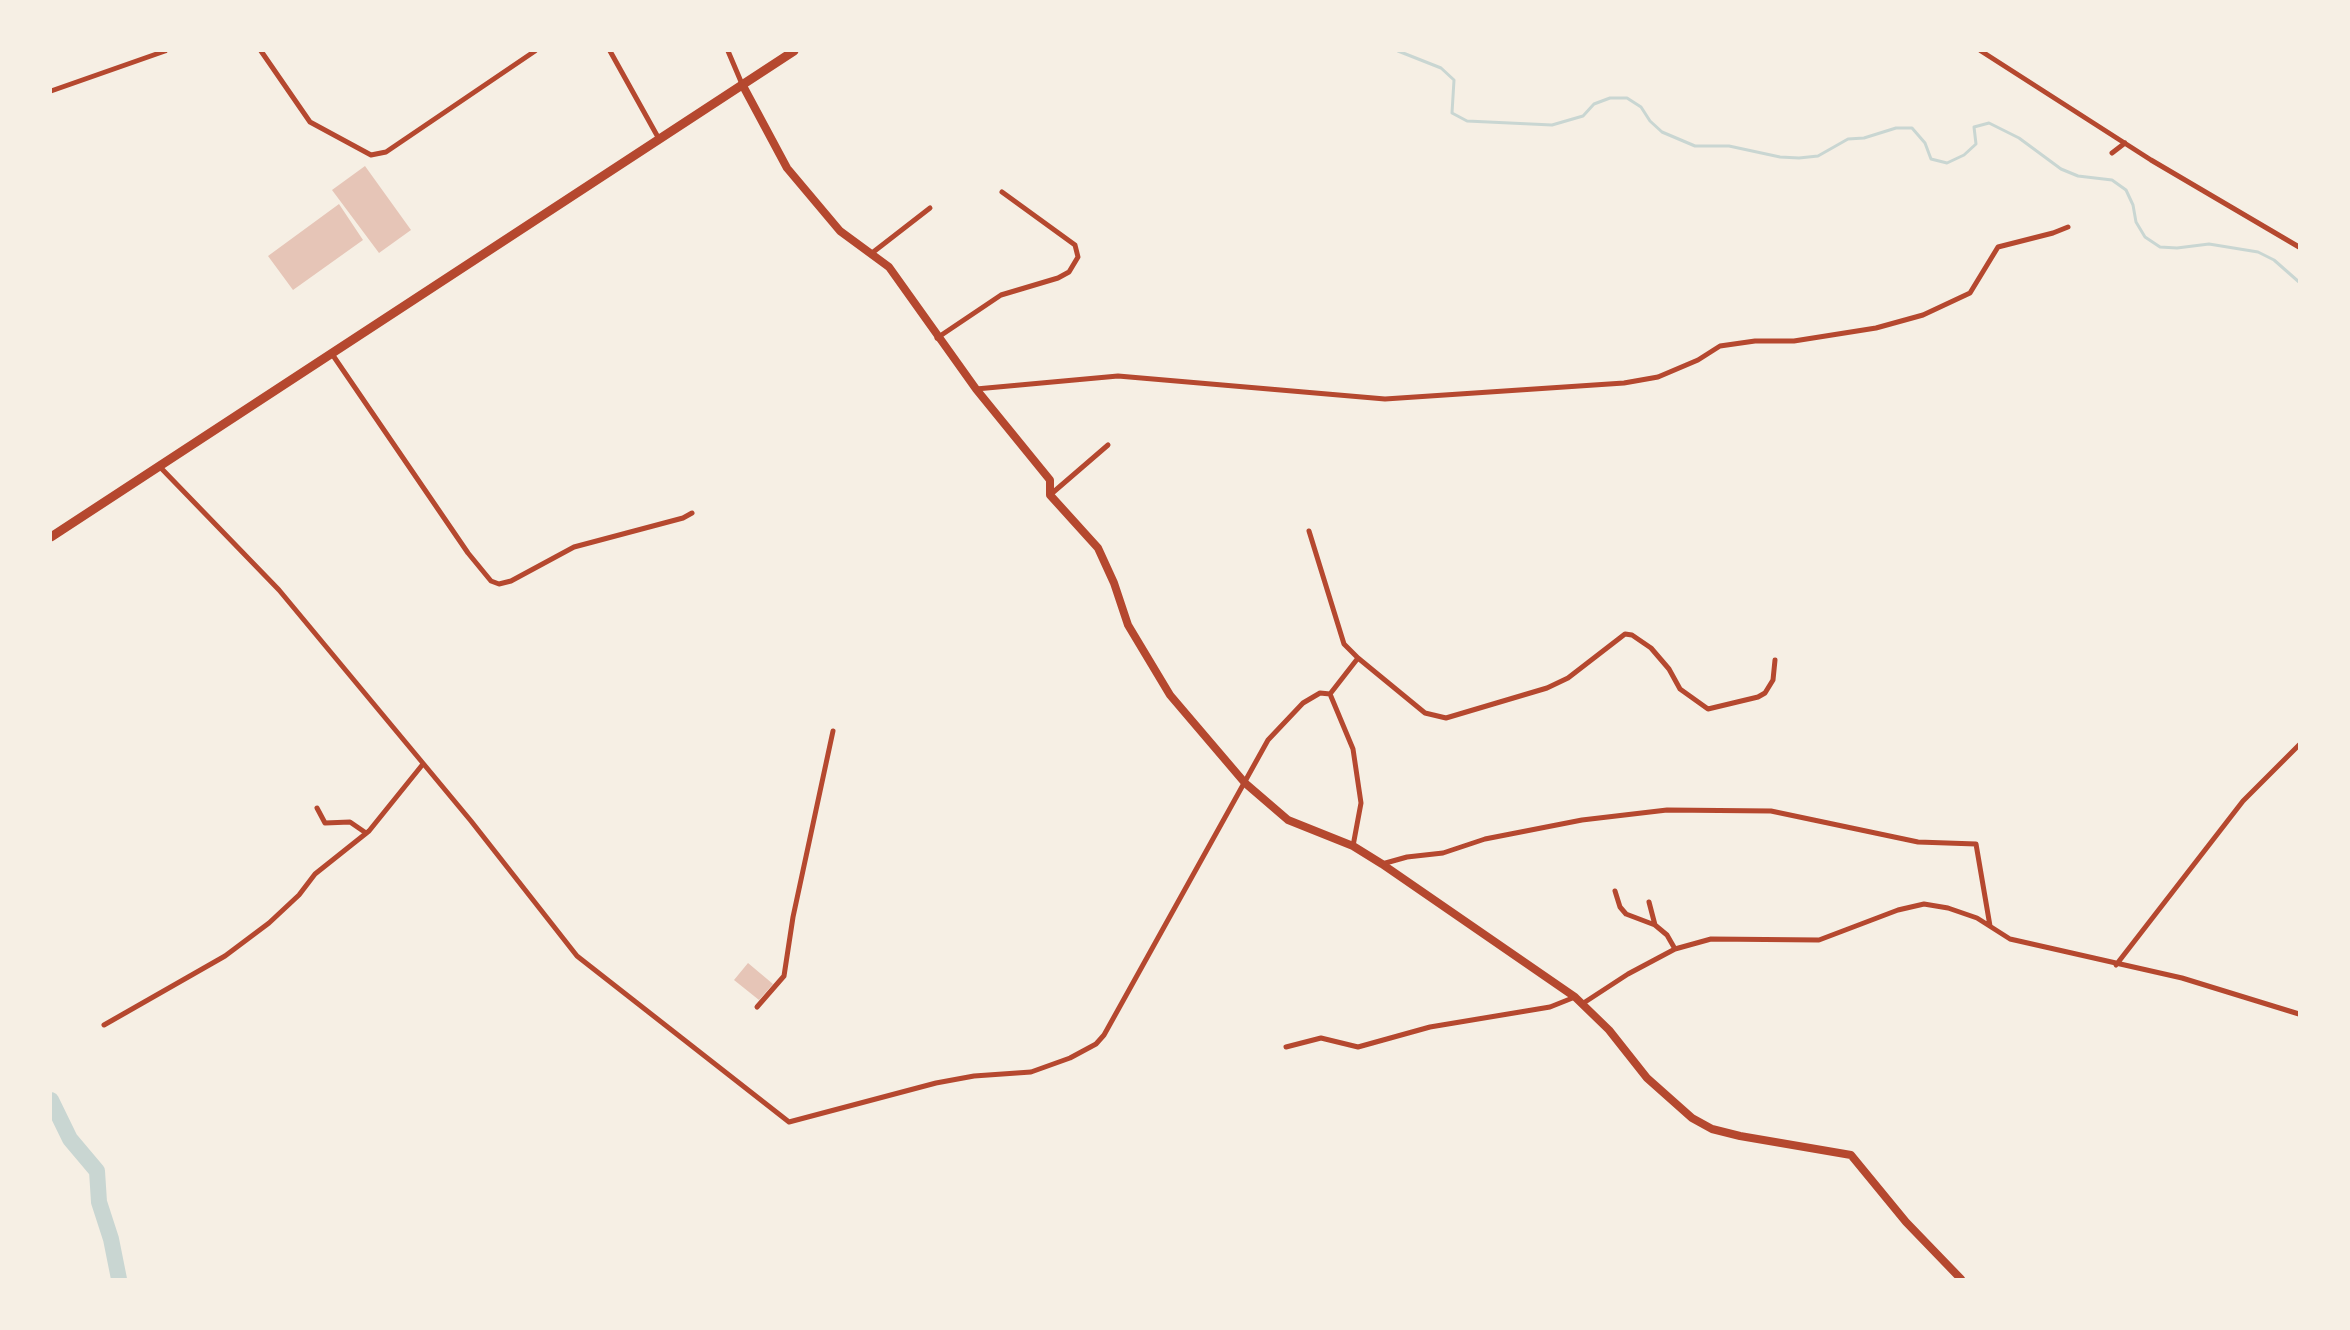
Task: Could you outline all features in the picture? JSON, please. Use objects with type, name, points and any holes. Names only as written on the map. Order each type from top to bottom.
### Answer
[{"type":"highway","points":[[51,537],[794,51]]},
{"type":"main road","points":[[742,84],[787,168],[840,231],[872,253],[903,284],[937,338],[1050,480],[1050,495],[1098,548],[1114,583],[1128,625],[1170,695],[1245,783],[1288,820],[1353,846],[1575,997],[1609,1030],[1647,1078],[1692,1118],[1712,1129],[1740,1136],[1851,1155],[1906,1222],[1961,1279]]},
{"type":"street","points":[[51,92],[165,51]]},
{"type":"street","points":[[261,51],[310,122],[365,153],[376,155],[386,152],[535,51]]},
{"type":"street","points":[[610,51],[659,139]]},
{"type":"street","points":[[728,51],[742,84]]},
{"type":"street","points":[[1981,51],[2125,143],[2299,247]]},
{"type":"street","points":[[2112,153],[2125,143]]},
{"type":"street","points":[[937,338],[1001,295],[1058,279],[1069,272],[1078,257],[1075,245],[1002,192]]},
{"type":"street","points":[[872,253],[930,208]]},
{"type":"street","points":[[976,389],[1118,376],[1385,399],[1624,383],[1658,376],[1704,357],[1720,346],[1755,341],[1794,341],[1876,328],[1923,315],[1970,293],[1998,247],[2053,233],[2068,226]]},
{"type":"street","points":[[332,354],[468,553],[491,581],[499,584],[511,580],[574,547],[683,518],[692,513]]},
{"type":"street","points":[[1050,495],[1108,445]]},
{"type":"street","points":[[160,467],[279,590],[546,913],[577,956],[789,1122],[936,1083],[974,1076],[1031,1072],[1070,1058],[1096,1044],[1104,1035],[1268,740],[1303,703],[1320,693],[1329,694]]},
{"type":"street","points":[[1309,531],[1344,644],[1425,713],[1446,717],[1547,688],[1569,678],[1625,634],[1632,635],[1651,648],[1669,669],[1680,689],[1708,709],[1758,697],[1765,693],[1773,680],[1775,660]]},
{"type":"street","points":[[1329,694],[1358,658]]},
{"type":"street","points":[[1329,694],[1353,749],[1361,803],[1353,846]]},
{"type":"street","points":[[757,1007],[784,976],[793,917],[833,731]]},
{"type":"street","points":[[2115,965],[2243,801],[2299,745]]},
{"type":"street","points":[[104,1025],[225,956],[269,924],[315,874],[366,833],[423,764]]},
{"type":"street","points":[[317,808],[325,823],[350,822],[366,833]]},
{"type":"street","points":[[1382,864],[1407,857],[1443,853],[1485,839],[1582,820],[1667,810],[1771,811],[1918,842],[1977,844],[1990,926]]},
{"type":"street","points":[[1616,891],[1620,907],[1626,914],[1655,925],[1667,935],[1675,949]]},
{"type":"street","points":[[1649,902],[1655,925]]},
{"type":"street","points":[[1582,1004],[1628,974],[1675,949],[1711,939],[1819,940],[1898,910],[1924,904],[1948,908],[1990,926],[2010,939],[2115,965],[2182,978],[2299,1014]]},
{"type":"street","points":[[1286,1047],[1321,1038],[1358,1047],[1430,1027],[1550,1007],[1575,997]]},
{"type":"building","points":[[365,166],[411,230],[379,253],[332,190]]},
{"type":"building","points":[[339,204],[363,240],[293,290],[268,256]]},
{"type":"building","points":[[748,963],[773,984],[759,1000],[734,980]]},
{"type":"waterway","points":[[1398,51],[1441,68],[1454,80],[1452,113],[1467,121],[1552,125],[1583,116],[1594,104],[1610,98],[1627,98],[1641,107],[1650,121],[1662,132],[1695,146],[1729,146],[1780,157],[1799,158],[1818,156],[1848,139],[1864,138],[1896,128],[1912,128],[1925,143],[1931,159],[1947,163],[1964,155],[1976,144],[1974,127],[1989,123],[2019,138],[2061,169],[2078,176],[2112,180],[2126,190],[2133,205],[2136,222],[2145,237],[2160,247],[2177,248],[2209,244],[2258,252],[2274,260],[2299,282]]},
{"type":"waterway","points":[[51,1100],[70,1139],[97,1171],[99,1202],[111,1239],[119,1279]]}]
